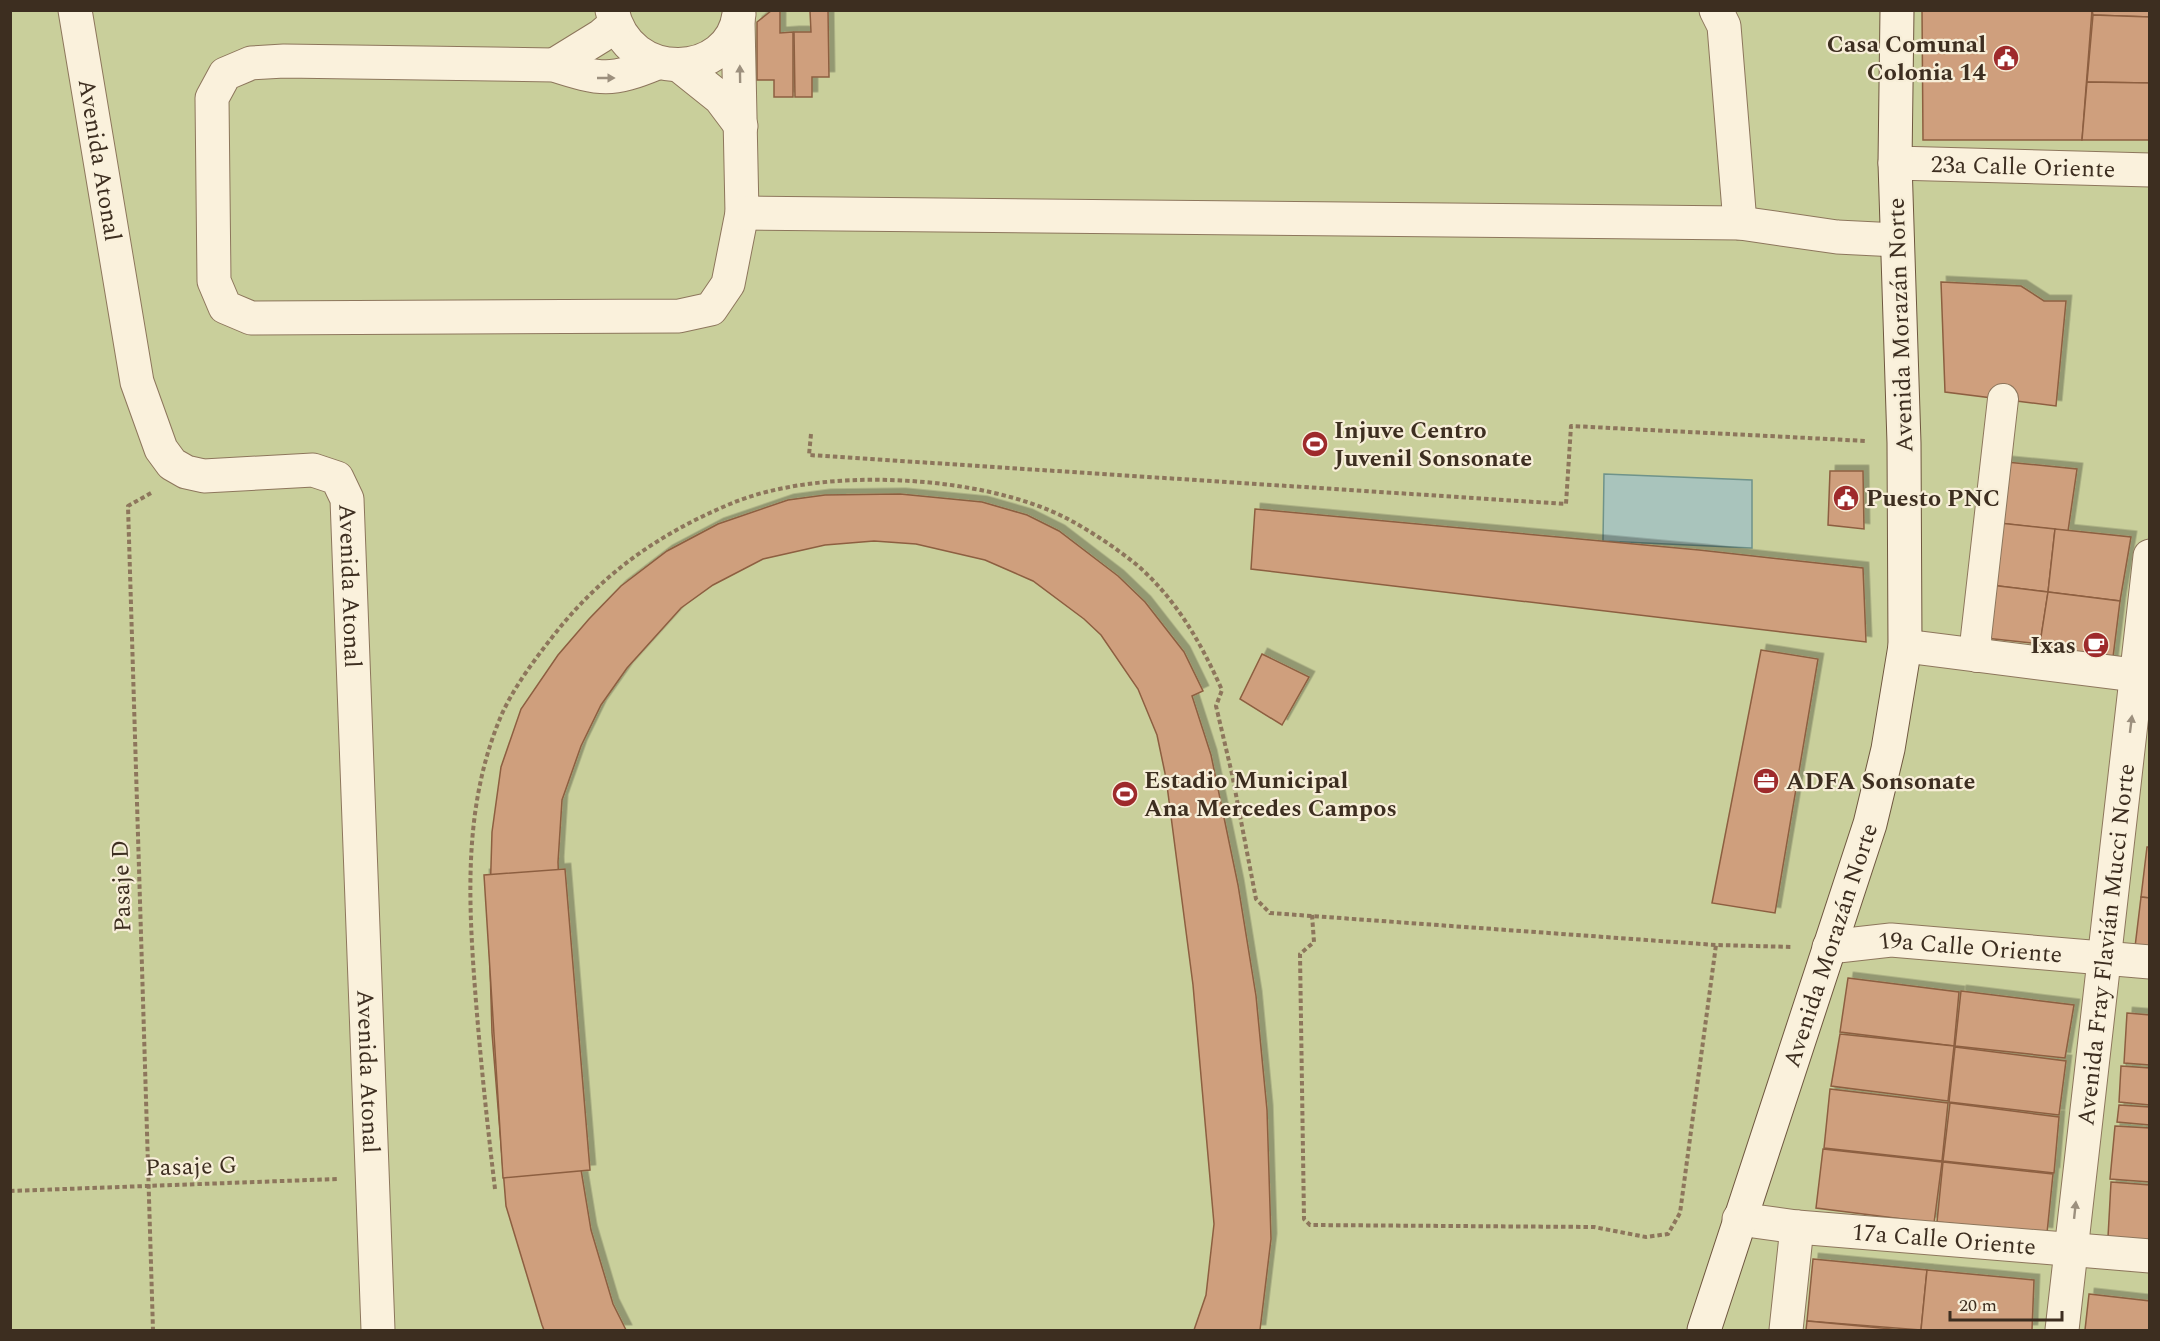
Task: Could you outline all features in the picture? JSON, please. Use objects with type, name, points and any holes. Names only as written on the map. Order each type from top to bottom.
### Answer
[{"type":"street","name":"Avenida Atonal","points":[[75,10],[137,382],[152,430],[161,449],[172,464],[186,472],[204,476],[313,470],[337,478],[347,499],[378,1330]]},
{"type":"street","points":[[1716,10],[1724,26],[1740,223]]},
{"type":"street","name":"Avenida Morazán Norte","points":[[1704,1330],[1870,824],[1888,749],[1905,646],[1904,443],[1895,163],[1897,10]]},
{"type":"street","points":[[739,16],[742,213],[728,284],[711,309],[679,316],[251,318],[225,307],[214,281],[212,98],[225,74],[252,63],[284,62],[554,65],[592,77],[610,79],[669,64],[705,59],[726,44],[739,16]]},
{"type":"street","points":[[613,17],[624,41],[639,55],[669,64],[720,98],[741,126]]},
{"type":"street","points":[[554,65],[601,36],[613,17]]},
{"type":"street","name":"23a Calle Oriente","points":[[1895,163],[2150,170]]},
{"type":"street","points":[[742,213],[1740,223],[1837,237],[1897,240]]},
{"type":"street","points":[[1977,657],[1976,637],[2003,399]]},
{"type":"street","name":"Avenida Fray Flavián Mucci Norte","points":[[2062,1330],[2102,957],[2143,676],[2150,556]]},
{"type":"street","points":[[1905,646],[1977,657],[2143,676]]},
{"type":"street","name":"19a Calle Oriente","points":[[1829,947],[1892,940],[2150,962]]},
{"type":"street","name":"17a Calle Oriente","points":[[1739,1219],[1797,1227],[2150,1256]]},
{"type":"street","points":[[1785,1330],[1797,1227]]},
{"type":"path","points":[[811,434],[809,455],[1566,504],[1571,426],[1904,443]]},
{"type":"path","name":"Pasaje D","points":[[153,1330],[128,506],[164,487],[172,464]]},
{"type":"path","points":[[495,1189],[471,932],[470,849],[474,807],[483,763],[502,712],[530,667],[567,618],[594,589],[636,555],[681,527],[732,502],[783,488],[843,480],[952,485],[1020,500],[1066,518],[1104,541],[1138,566],[1175,605],[1199,639],[1222,690],[1216,706],[1256,899],[1270,913],[1716,945],[1829,947]]},
{"type":"path","points":[[1312,915],[1314,942],[1300,954],[1304,1219],[1310,1224],[1594,1227],[1646,1237],[1668,1234],[1680,1213],[1716,945]]},
{"type":"path","name":"Pasaje G","points":[[10,1191],[372,1178]]},
{"type":"green space","points":[[10,11],[2149,11],[2149,1330],[11,1330]]},
{"type":"water","points":[[1604,474],[1752,480],[1752,548],[1603,541]]},
{"type":"building","name":"Casa Comunal Colonia 14","points":[[1922,10],[2092,10],[2082,140],[1923,140]]},
{"type":"building","points":[[2092,10],[2150,10],[2150,17],[2093,15]]},
{"type":"building","points":[[771,11],[780,11],[780,33],[793,32],[793,97],[774,97],[774,80],[757,80],[757,22]]},
{"type":"building","points":[[810,11],[828,11],[829,77],[812,77],[812,97],[795,97],[794,32],[811,32]]},
{"type":"building","points":[[2093,15],[2150,17],[2150,83],[2087,82]]},
{"type":"building","points":[[2087,82],[2150,83],[2150,140],[2082,140]]},
{"type":"building","points":[[1941,282],[2021,286],[2044,301],[2066,301],[2056,406],[1945,392]]},
{"type":"building","points":[[1996,461],[2077,469],[2068,531],[1990,522]]},
{"type":"building","name":"Puesto PNC","points":[[1830,471],[1863,471],[1864,529],[1828,525]]},
{"type":"building","points":[[900,494],[982,502],[1027,515],[1059,531],[1118,576],[1145,602],[1184,652],[1203,691],[1192,696],[1211,755],[1238,885],[1256,996],[1267,1110],[1271,1239],[1260,1330],[1194,1330],[1206,1295],[1214,1224],[1193,985],[1166,778],[1157,735],[1138,689],[1101,635],[1084,619],[1033,581],[985,560],[916,544],[874,541],[825,545],[763,559],[713,585],[681,608],[627,668],[601,705],[581,746],[562,800],[558,862],[567,1085],[591,1230],[613,1304],[626,1330],[544,1330],[506,1206],[492,1033],[489,932],[492,832],[501,767],[521,709],[558,655],[589,619],[621,586],[667,551],[718,524],[788,500],[825,495]]},
{"type":"building","points":[[1255,509],[1699,550],[1863,568],[1866,642],[1251,569]]},
{"type":"building","points":[[1990,522],[2055,529],[2048,592],[1982,584]]},
{"type":"building","points":[[2055,529],[2131,537],[2120,601],[2048,592]]},
{"type":"building","points":[[1982,584],[2048,592],[2040,644],[1976,637]]},
{"type":"building","points":[[2048,592],[2120,601],[2112,665],[2038,656]]},
{"type":"building","name":"ADFA Sonsonate","points":[[1761,650],[1818,659],[1775,913],[1712,903]]},
{"type":"building","points":[[1262,654],[1309,677],[1282,725],[1240,699]]},
{"type":"building","points":[[2147,847],[2150,847],[2150,898],[2141,897]]},
{"type":"building","points":[[565,869],[590,1170],[503,1178],[484,875]]},
{"type":"building","points":[[2141,897],[2150,898],[2150,961],[2135,947]]},
{"type":"building","points":[[1848,978],[1959,992],[1954,1046],[1840,1032]]},
{"type":"building","points":[[1961,991],[2074,1005],[2065,1058],[1955,1046]]},
{"type":"building","points":[[2127,1013],[2150,1015],[2150,1065],[2124,1063]]},
{"type":"building","points":[[1840,1034],[1954,1046],[1948,1101],[1831,1086]]},
{"type":"building","points":[[1955,1047],[2066,1061],[2059,1115],[1949,1102]]},
{"type":"building","points":[[2121,1066],[2150,1068],[2150,1105],[2119,1102]]},
{"type":"building","points":[[1830,1089],[1948,1103],[1942,1161],[1824,1148]]},
{"type":"building","points":[[1950,1103],[2059,1117],[2054,1173],[1943,1161]]},
{"type":"building","points":[[2119,1105],[2150,1107],[2150,1125],[2117,1122]]},
{"type":"building","points":[[2115,1126],[2150,1128],[2150,1182],[2110,1179]]},
{"type":"building","points":[[1823,1149],[1942,1162],[1934,1223],[1816,1208]]},
{"type":"building","points":[[1943,1162],[2053,1174],[2047,1233],[1937,1222]]},
{"type":"building","points":[[2111,1182],[2150,1185],[2150,1241],[2108,1237]]},
{"type":"building","points":[[1813,1259],[1927,1270],[1921,1330],[1807,1321]]},
{"type":"building","points":[[1927,1270],[2034,1280],[2032,1330],[1921,1330]]},
{"type":"building","points":[[2089,1294],[2150,1301],[2149,1330],[2085,1330]]},
{"type":"building","points":[[1807,1321],[1902,1330],[1806,1330]]},
{"type":"place","name":"Casa Comunal Colonia 14","points":[[2006,58]]},
{"type":"place","name":"Injuve Centro Juvenil Sonsonate","points":[[1315,444]]},
{"type":"place","name":"Puesto PNC","points":[[1846,498]]},
{"type":"place","name":"Ixas","points":[[2096,645]]},
{"type":"place","name":"ADFA Sonsonate","points":[[1766,781]]},
{"type":"place","name":"Estadio Municipal Ana Mercedes Campos","points":[[1125,794]]}]
